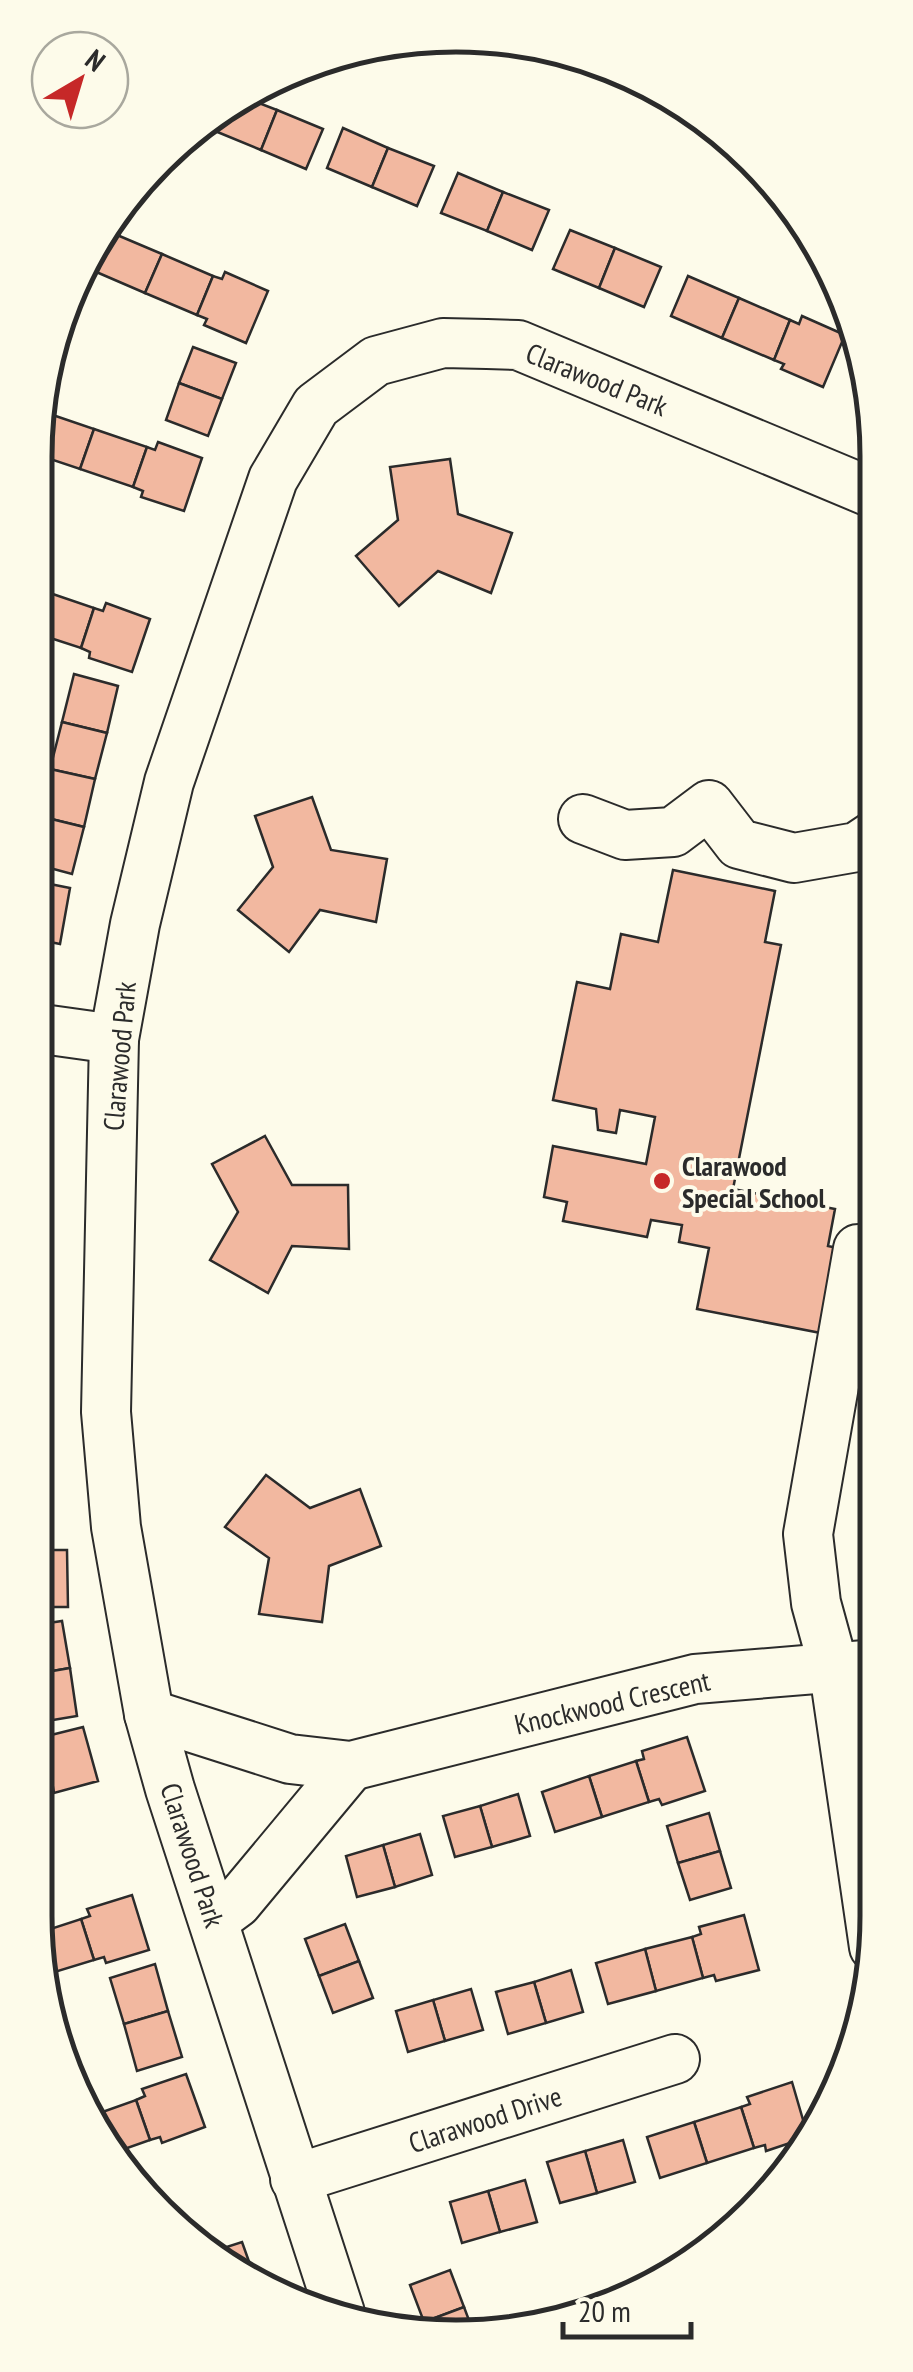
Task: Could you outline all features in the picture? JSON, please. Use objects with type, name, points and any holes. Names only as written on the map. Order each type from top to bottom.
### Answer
[{"type":"street","name":"Clarawood Park","points":[[336,2301],[188,1847],[149,1714],[116,1527],[106,1412],[114,1038],[135,924],[170,782],[273,479],[316,406],[376,362],[443,343],[518,345],[860,488]]},
{"type":"street","points":[[582,819],[625,836],[672,832],[709,805],[739,844],[794,858],[860,844]]},
{"type":"street","points":[[52,1030],[114,1038]]},
{"type":"street","points":[[858,1249],[808,1534],[816,1603],[855,1664],[860,1738]]},
{"type":"street","name":"Knockwood Crescent","points":[[149,1714],[290,1760],[352,1766],[695,1680],[855,1664]]},
{"type":"street","points":[[214,1920],[237,1903],[352,1766]]},
{"type":"street","name":"Clarawood Drive","points":[[295,2179],[675,2060]]},
{"type":"building","points":[[261,104],[277,110],[261,150],[217,132]]},
{"type":"building","points":[[277,110],[323,129],[306,169],[261,150]]},
{"type":"building","points":[[343,128],[388,148],[372,187],[327,168]]},
{"type":"building","points":[[388,148],[434,166],[417,206],[372,187]]},
{"type":"building","points":[[458,173],[503,192],[487,231],[441,213]]},
{"type":"building","points":[[503,192],[549,210],[532,250],[487,231]]},
{"type":"building","points":[[570,230],[615,248],[599,288],[553,269]]},
{"type":"building","points":[[119,236],[162,254],[145,293],[97,272]]},
{"type":"building","points":[[615,248],[661,267],[644,307],[599,288]]},
{"type":"building","points":[[162,254],[213,276],[197,315],[145,293]]},
{"type":"building","points":[[225,272],[268,291],[246,343],[204,325],[207,319],[197,315],[213,276],[222,279]]},
{"type":"building","points":[[688,276],[739,298],[722,338],[671,316]]},
{"type":"building","points":[[739,298],[790,320],[774,360],[722,338]]},
{"type":"building","points":[[802,316],[841,333],[843,340],[823,387],[781,369],[784,364],[774,360],[790,320],[799,324]]},
{"type":"building","points":[[193,347],[236,363],[222,399],[179,383]]},
{"type":"building","points":[[179,383],[222,399],[208,436],[166,420]]},
{"type":"building","points":[[55,416],[94,429],[80,469],[52,460]]},
{"type":"building","points":[[94,429],[147,447],[133,487],[80,469]]},
{"type":"building","points":[[158,442],[202,458],[184,511],[141,497],[143,491],[133,487],[147,447],[155,450]]},
{"type":"building","points":[[450,459],[458,514],[512,533],[491,593],[438,571],[399,606],[356,556],[398,520],[390,467]]},
{"type":"building","points":[[52,594],[94,608],[81,648],[52,639]]},
{"type":"building","points":[[106,603],[150,619],[132,672],[89,658],[90,652],[81,648],[94,608],[103,611]]},
{"type":"building","points":[[74,674],[118,686],[107,733],[62,722]]},
{"type":"building","points":[[62,722],[107,733],[95,779],[52,769]]},
{"type":"building","points":[[52,769],[95,779],[84,827],[52,819]]},
{"type":"building","points":[[312,797],[331,850],[387,859],[376,922],[320,910],[289,952],[238,910],[273,867],[255,816]]},
{"type":"building","points":[[52,819],[84,827],[72,874],[52,869]]},
{"type":"building","points":[[673,870],[775,891],[765,942],[781,945],[733,1189],[835,1209],[828,1246],[847,1250],[831,1335],[697,1309],[709,1248],[679,1242],[682,1225],[651,1220],[647,1237],[563,1221],[567,1202],[544,1197],[553,1146],[646,1164],[655,1117],[620,1110],[616,1133],[598,1130],[596,1109],[553,1100],[577,982],[610,989],[621,934],[658,942]]},
{"type":"building","points":[[52,884],[70,888],[60,944],[52,942]]},
{"type":"building","points":[[265,1136],[292,1185],[348,1185],[349,1249],[292,1246],[268,1293],[210,1260],[238,1212],[212,1164]]},
{"type":"building","points":[[266,1475],[310,1508],[360,1489],[381,1546],[329,1566],[322,1622],[259,1614],[269,1558],[225,1527]]},
{"type":"building","points":[[52,1550],[67,1550],[68,1607],[52,1607]]},
{"type":"building","points":[[62,1621],[70,1668],[52,1671],[52,1622]]},
{"type":"building","points":[[70,1668],[77,1716],[52,1720],[52,1671]]},
{"type":"building","points":[[83,1727],[98,1781],[54,1793],[52,1735]]},
{"type":"building","points":[[687,1737],[705,1791],[662,1805],[659,1799],[649,1802],[636,1761],[644,1759],[642,1751]]},
{"type":"building","points":[[636,1761],[649,1802],[602,1817],[589,1776]]},
{"type":"building","points":[[589,1776],[602,1817],[555,1832],[542,1792]]},
{"type":"building","points":[[518,1794],[530,1836],[492,1847],[480,1806]]},
{"type":"building","points":[[480,1806],[492,1847],[455,1857],[443,1816]]},
{"type":"building","points":[[709,1813],[720,1851],[678,1863],[667,1826]]},
{"type":"building","points":[[420,1834],[432,1875],[395,1887],[383,1845]]},
{"type":"building","points":[[383,1845],[395,1887],[357,1897],[346,1856]]},
{"type":"building","points":[[720,1851],[731,1888],[690,1900],[678,1863]]},
{"type":"building","points":[[132,1895],[149,1950],[106,1963],[104,1957],[94,1960],[81,1919],[90,1916],[87,1909]]},
{"type":"building","points":[[744,1915],[759,1970],[716,1981],[714,1975],[703,1978],[692,1937],[701,1934],[699,1927]]},
{"type":"building","points":[[81,1919],[94,1960],[57,1971],[52,1928]]},
{"type":"building","points":[[345,1924],[359,1961],[319,1976],[305,1939]]},
{"type":"building","points":[[692,1937],[703,1978],[656,1991],[645,1949]]},
{"type":"building","points":[[645,1949],[656,1991],[608,2004],[596,1963]]},
{"type":"building","points":[[359,1961],[373,1998],[333,2013],[319,1976]]},
{"type":"building","points":[[155,1964],[168,2011],[124,2024],[110,1978]]},
{"type":"building","points":[[571,1970],[583,2012],[546,2023],[534,1982]]},
{"type":"building","points":[[534,1982],[546,2023],[508,2034],[496,1992]]},
{"type":"building","points":[[471,1989],[483,2030],[445,2041],[433,2000]]},
{"type":"building","points":[[433,2000],[445,2041],[408,2052],[396,2011]]},
{"type":"building","points":[[168,2011],[182,2057],[137,2071],[124,2024]]},
{"type":"building","points":[[186,2074],[205,2127],[162,2143],[160,2137],[150,2140],[136,2100],[145,2096],[142,2089]]},
{"type":"building","points":[[792,2082],[804,2122],[790,2143],[766,2151],[765,2145],[754,2148],[741,2107],[750,2104],[747,2097]]},
{"type":"building","points":[[136,2100],[150,2140],[127,2148],[104,2111]]},
{"type":"building","points":[[741,2107],[754,2148],[707,2163],[694,2122]]},
{"type":"building","points":[[694,2122],[707,2163],[660,2178],[647,2137]]},
{"type":"building","points":[[623,2140],[635,2182],[597,2193],[585,2151]]},
{"type":"building","points":[[585,2151],[597,2193],[560,2203],[547,2162]]},
{"type":"building","points":[[525,2180],[537,2222],[500,2232],[488,2191]]},
{"type":"building","points":[[488,2191],[500,2232],[462,2243],[450,2202]]},
{"type":"building","points":[[242,2242],[249,2262],[232,2251],[226,2247]]},
{"type":"building","points":[[450,2270],[464,2307],[432,2319],[423,2318],[410,2285]]},
{"type":"building","points":[[464,2307],[469,2320],[456,2320],[432,2319]]},
{"type":"place","name":"Clarawood Special School","points":[[662,1181]]}]
